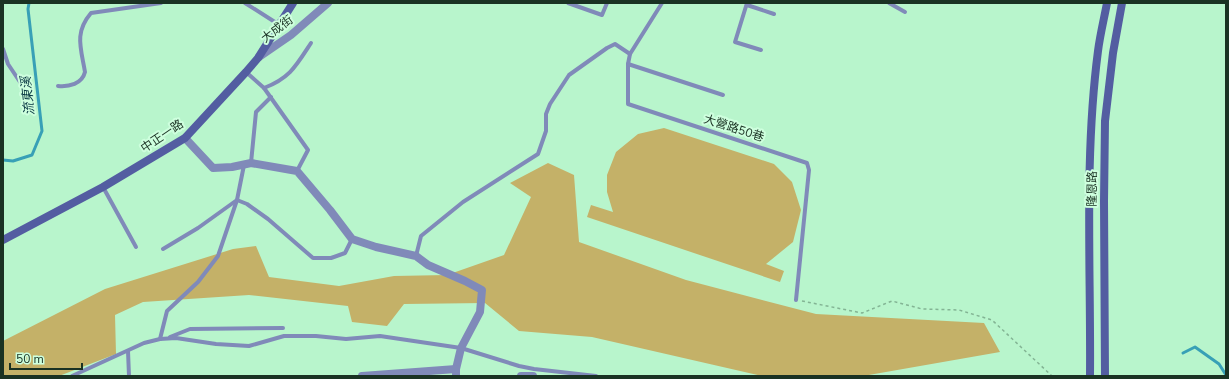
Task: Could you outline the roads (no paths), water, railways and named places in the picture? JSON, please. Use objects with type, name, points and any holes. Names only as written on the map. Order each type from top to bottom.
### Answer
[{"type":"main road","name":"中正一路","points":[[3,240],[103,187],[185,138],[258,58],[278,24],[293,3]]},
{"type":"main road","name":"隆恩路","points":[[1090,376],[1090,201],[1093,119],[1098,51],[1107,3]]},
{"type":"main road","name":"隆恩路","points":[[1105,376],[1105,121],[1113,53],[1122,3]]},
{"type":"street","name":"大成街","points":[[258,58],[291,35],[328,3]]},
{"type":"street","points":[[185,138],[213,168],[248,164],[297,171],[352,239],[376,247],[416,256],[428,265],[482,290],[480,312],[461,348],[456,372],[362,376]]},
{"type":"street","points":[[521,376],[533,376]]},
{"type":"lane","points":[[58,86],[66,87],[76,84],[84,75],[84,66],[79,44],[84,22],[91,13],[162,3]]},
{"type":"lane","points":[[245,3],[278,24]]},
{"type":"lane","points":[[568,3],[602,15],[607,3]]},
{"type":"lane","name":"大營路50巷","points":[[662,3],[630,54],[628,64],[628,104],[806,163],[808,170],[796,300]]},
{"type":"lane","points":[[889,3],[905,12]]},
{"type":"lane","points":[[761,50],[735,42],[747,4],[774,14]]},
{"type":"lane","points":[[264,88],[277,83],[294,69],[311,43]]},
{"type":"lane","points":[[416,256],[421,236],[463,202],[538,154],[546,131],[546,114],[550,104],[569,75],[615,44],[630,54]]},
{"type":"lane","points":[[3,50],[8,64],[20,82]]},
{"type":"lane","points":[[628,64],[723,95]]},
{"type":"lane","points":[[246,72],[264,88],[308,150],[297,171]]},
{"type":"lane","points":[[160,339],[167,311],[198,282],[218,256],[248,164],[256,112],[271,97]]},
{"type":"lane","points":[[103,187],[136,247]]},
{"type":"lane","points":[[237,200],[247,204],[268,219],[313,258],[332,258],[345,253],[352,239]]},
{"type":"lane","points":[[163,249],[198,228],[237,200]]},
{"type":"lane","points":[[166,338],[190,329],[283,328]]},
{"type":"lane","points":[[72,376],[144,343],[166,338],[249,346],[284,336],[316,336],[346,339],[380,336],[461,348],[519,366],[596,376]]},
{"type":"lane","points":[[128,351],[129,376]]},
{"type":"waterway","name":"流東溪","points":[[3,160],[13,161],[32,155],[42,131],[28,9],[29,3]]},
{"type":"waterway","points":[[1183,353],[1195,347],[1219,364],[1226,375]]}]
